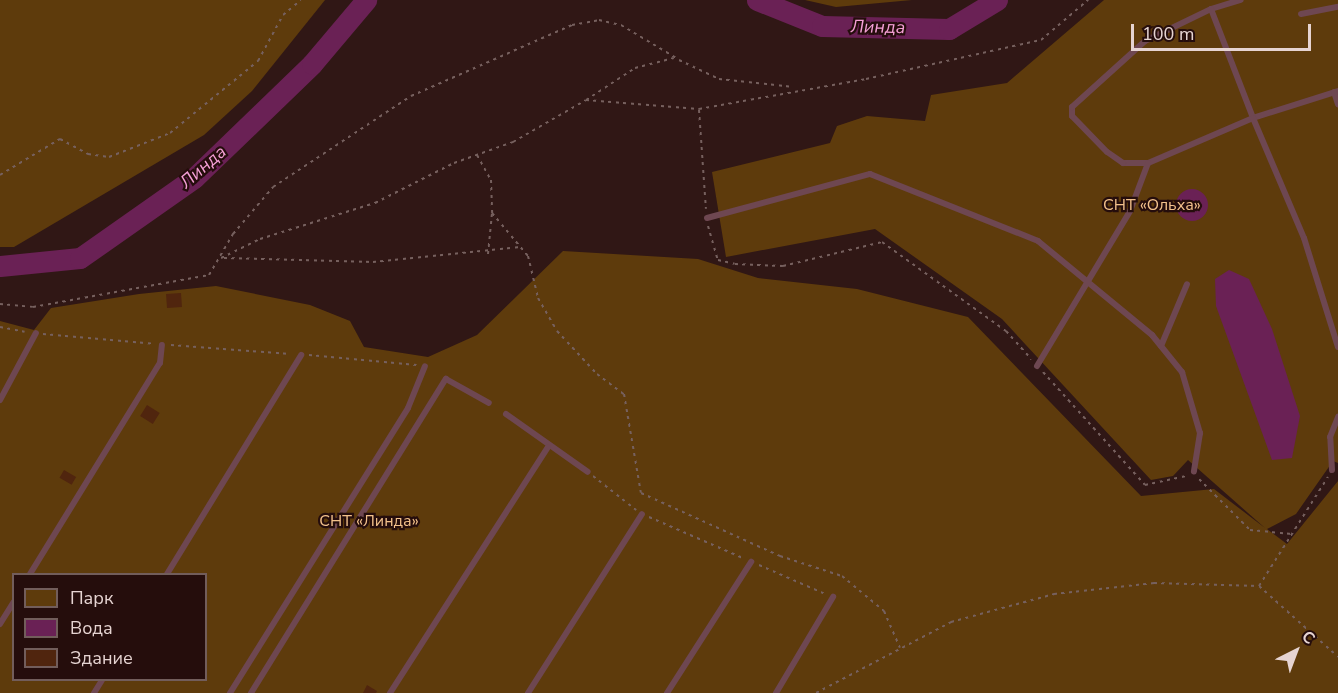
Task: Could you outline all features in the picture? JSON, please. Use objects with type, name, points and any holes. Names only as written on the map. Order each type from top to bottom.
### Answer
[{"type":"lane","points":[[1241,0],[1211,9],[1145,41],[1072,106],[1072,116],[1107,152],[1123,163],[1148,163],[1253,117],[1336,91],[1338,104]]},
{"type":"lane","points":[[1301,14],[1338,7]]},
{"type":"lane","points":[[1211,9],[1304,238],[1338,347]]},
{"type":"lane","points":[[1037,366],[1089,283],[1130,211],[1148,163]]},
{"type":"lane","points":[[707,218],[870,174],[1038,241],[1161,346],[1182,372],[1200,433],[1194,472]]},
{"type":"lane","points":[[1161,346],[1187,284]]},
{"type":"lane","points":[[0,400],[36,333]]},
{"type":"lane","points":[[31,573],[160,363],[162,345]]},
{"type":"lane","points":[[168,573],[302,355]]},
{"type":"lane","points":[[230,693],[408,408],[425,366]]},
{"type":"lane","points":[[251,693],[446,379],[489,403]]},
{"type":"lane","points":[[506,414],[548,447],[588,472]]},
{"type":"lane","points":[[1332,470],[1330,437],[1338,417]]},
{"type":"lane","points":[[390,693],[548,447]]},
{"type":"lane","points":[[528,693],[642,514]]},
{"type":"lane","points":[[667,693],[751,562]]},
{"type":"lane","points":[[776,693],[833,597]]},
{"type":"lane","points":[[0,624],[12,605]]},
{"type":"path","points":[[0,175],[60,139],[88,154],[109,157],[170,133],[258,61],[283,15],[301,0]]},
{"type":"path","points":[[586,100],[699,109],[798,88],[866,79],[1035,42],[1072,18],[1089,0]]},
{"type":"path","points":[[0,304],[33,307],[174,285],[209,274],[221,258],[233,234],[273,187],[411,96],[505,53],[599,20],[621,25],[678,59],[719,79],[798,88]]},
{"type":"path","points":[[221,258],[260,239],[375,203],[477,155],[513,142],[586,100],[635,68],[668,57],[678,59]]},
{"type":"path","points":[[699,109],[707,218],[714,252],[718,260],[735,264],[783,266],[882,243],[1006,331],[1145,485],[1177,482],[1194,472],[1250,530],[1292,534]]},
{"type":"path","points":[[477,155],[491,180],[492,213],[488,254]]},
{"type":"path","points":[[492,213],[520,246],[557,331],[597,374],[624,394],[641,493],[780,556],[842,576],[884,611],[900,648]]},
{"type":"path","points":[[221,258],[374,262],[488,254],[520,246]]},
{"type":"path","points":[[0,327],[36,333],[162,345],[425,366]]},
{"type":"path","points":[[1259,586],[1332,470]]},
{"type":"path","points":[[588,472],[642,514],[833,597]]},
{"type":"path","points":[[816,693],[951,622],[1054,594],[1154,583],[1259,586],[1338,657]]},
{"type":"green space","points":[[0,0],[325,0],[252,91],[204,135],[14,247],[0,247]]},
{"type":"green space","points":[[805,0],[912,0],[836,7]]},
{"type":"green space","points":[[1104,0],[1338,0],[1338,463],[1333,461],[1296,514],[1267,529],[1287,544],[1338,481],[1338,693],[0,693],[0,321],[34,330],[51,308],[139,294],[216,286],[310,305],[350,321],[364,347],[428,357],[477,335],[563,251],[698,259],[758,278],[857,289],[968,317],[1141,496],[1214,489],[1265,528],[1188,460],[1173,476],[1151,480],[1002,319],[875,229],[726,257],[712,172],[830,143],[837,126],[867,116],[925,121],[931,95],[1007,83]]},
{"type":"water","points":[[1192,189],[1203,194],[1208,205],[1203,216],[1192,221],[1181,216],[1176,205],[1181,194]]},
{"type":"water","points":[[1229,270],[1249,279],[1272,329],[1300,416],[1292,458],[1272,460],[1216,306],[1215,279]]},
{"type":"building","points":[[181,293],[182,307],[167,308],[166,294]]},
{"type":"building","points":[[147,405],[160,413],[153,424],[140,416]]},
{"type":"building","points":[[64,470],[76,477],[72,485],[60,478]]},
{"type":"building","points":[[367,685],[377,691],[376,693],[363,693]]},
{"type":"waterway","name":"Линда","points":[[0,266],[80,258],[194,178],[312,64],[366,0]]},
{"type":"waterway","name":"Линда","points":[[757,0],[822,26],[949,29],[997,0]]},
{"type":"park label","name":"СНТ «Ольха»","points":[[1152,205]]},
{"type":"park label","name":"СНТ «Линда»","points":[[369,521]]}]
